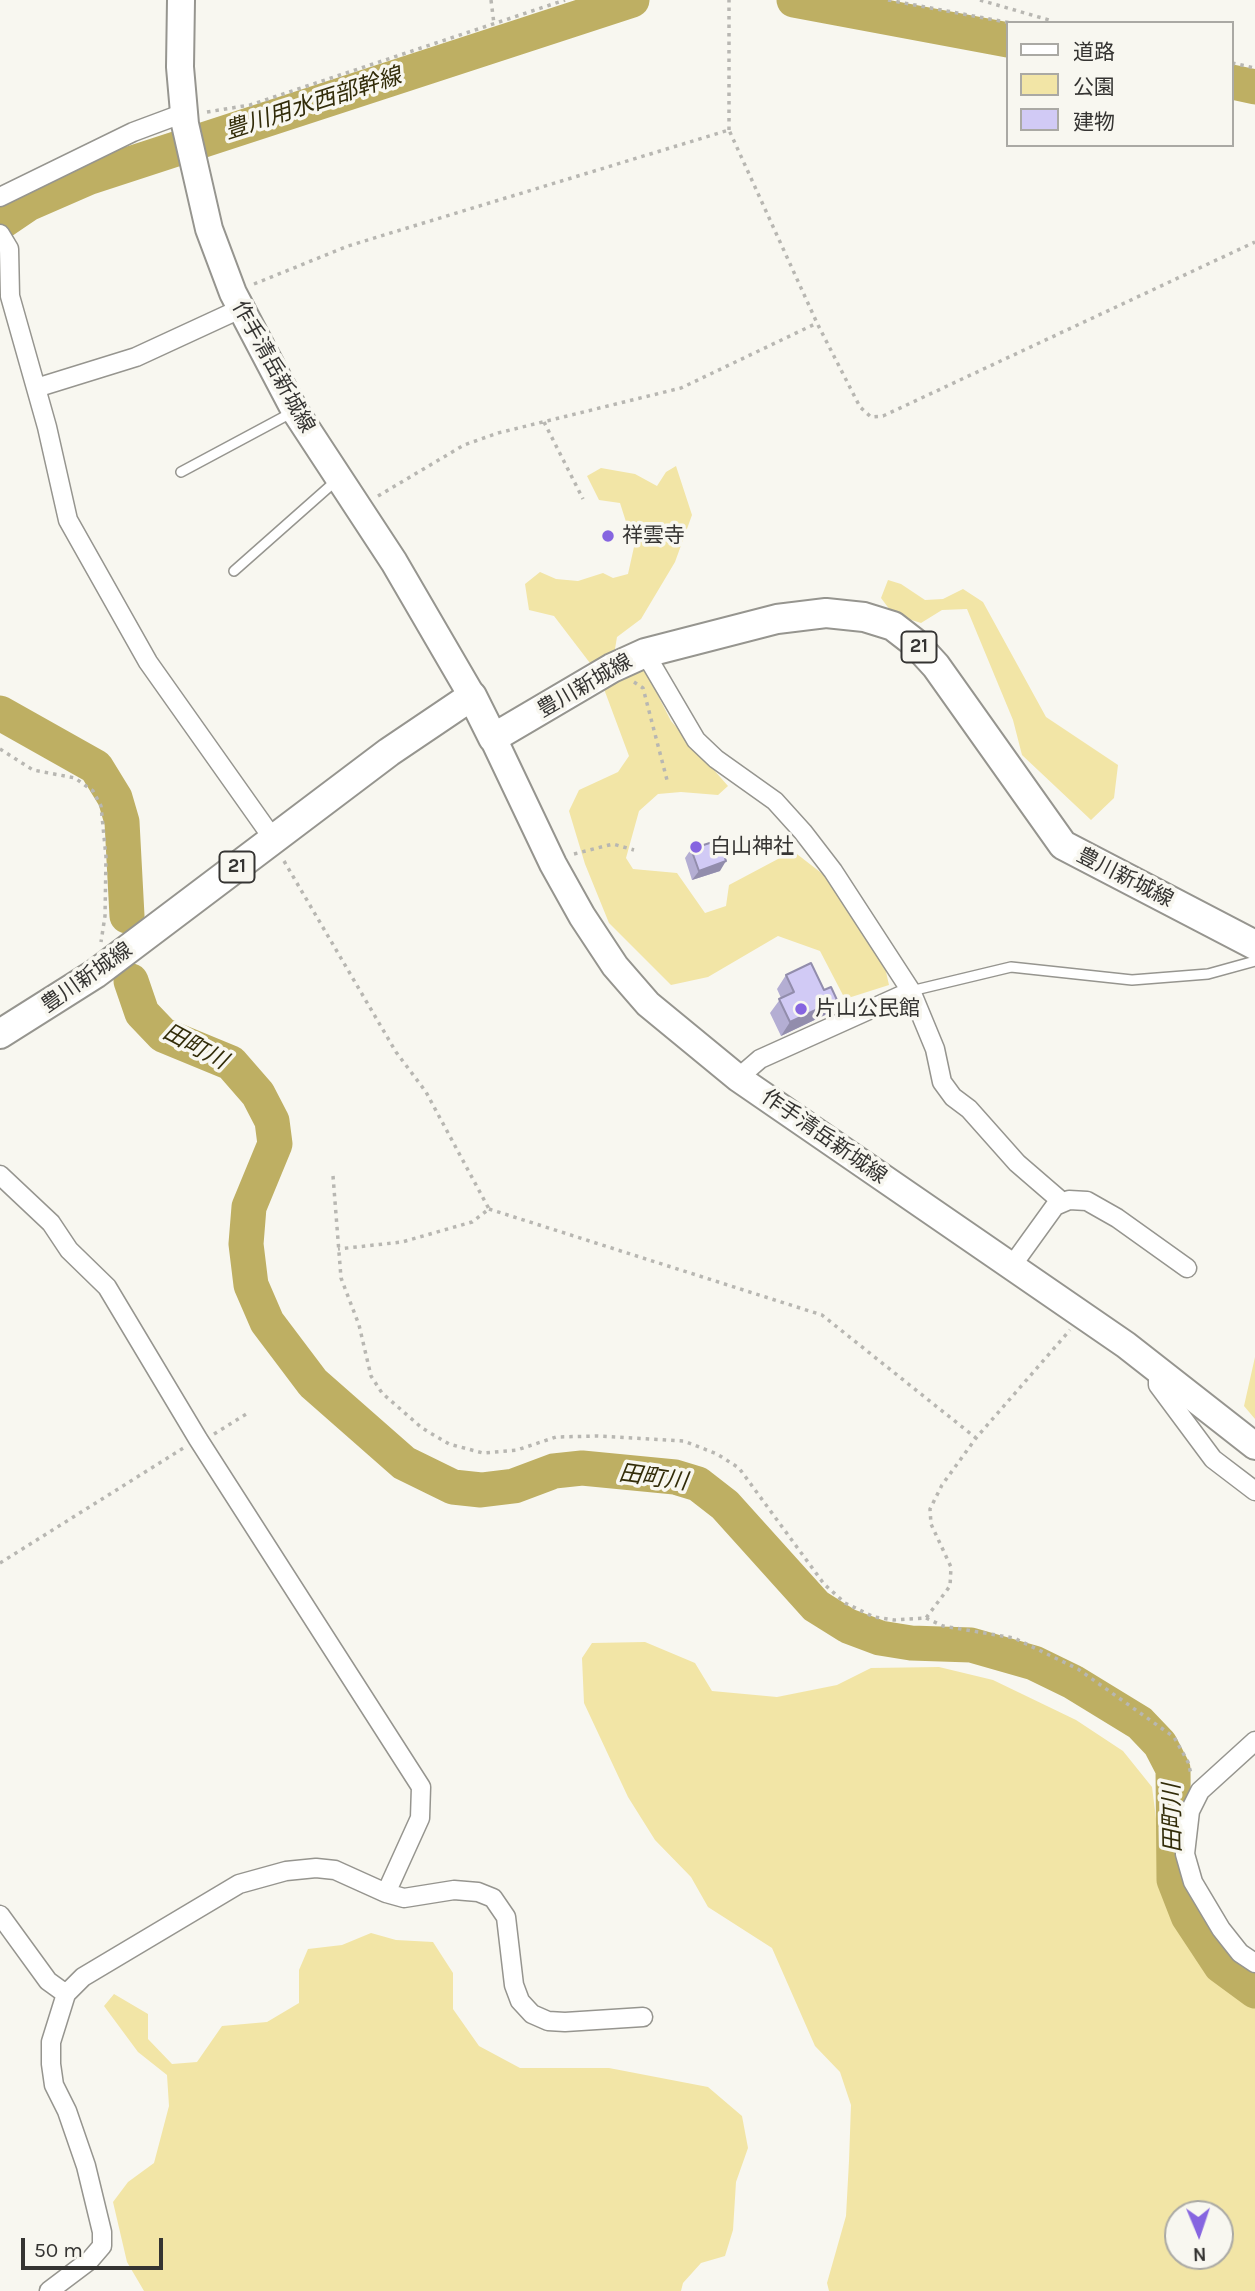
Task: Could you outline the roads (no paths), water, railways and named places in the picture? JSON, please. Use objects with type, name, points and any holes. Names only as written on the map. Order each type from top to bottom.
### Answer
[{"type":"main road","name":"作手清岳新城線","points":[[181,0],[184,119],[192,167],[209,229],[236,301],[295,411],[394,562],[471,696]]},
{"type":"main road","name":"豊川新城線","points":[[493,738],[612,668],[645,653],[778,619],[826,613],[864,617],[893,626],[915,643],[936,666],[1063,845],[1255,945]]},
{"type":"main road","name":"豊川新城線","points":[[0,1034],[95,974],[400,744],[471,696]]},
{"type":"main road","points":[[471,696],[493,738]]},
{"type":"main road","name":"作手清岳新城線","points":[[493,738],[553,864],[615,966],[648,1004],[738,1078],[1077,1311],[1158,1369],[1255,1446]]},
{"type":"street","points":[[0,197],[133,132],[184,119]]},
{"type":"street","points":[[3,238],[9,249],[10,296],[36,388],[68,520],[136,645],[274,840]]},
{"type":"street","points":[[36,388],[136,357],[236,301]]},
{"type":"street","points":[[645,653],[696,740],[716,759],[775,801],[803,832],[911,991],[932,1040],[942,1082],[1017,1163],[1061,1201],[1087,1201],[1117,1217],[1187,1268]]},
{"type":"street","points":[[738,1078],[760,1059],[911,991]]},
{"type":"street","points":[[0,1175],[51,1223],[69,1250],[107,1287],[198,1438],[421,1787],[420,1818],[386,1893]]},
{"type":"street","points":[[1011,1267],[1061,1201]]},
{"type":"street","points":[[1158,1369],[1158,1385],[1213,1459],[1255,1491]]},
{"type":"street","points":[[1255,1741],[1200,1791],[1190,1811],[1185,1854],[1193,1882],[1222,1930],[1240,1953],[1255,1963]]},
{"type":"street","points":[[48,2291],[90,2260],[102,2246],[102,2232],[86,2166],[67,2111],[54,2085],[51,2064],[51,2042],[66,1994],[83,1977],[239,1884],[286,1871],[316,1868],[335,1870],[386,1893],[404,1898],[454,1890],[478,1892],[493,1898],[506,1917],[514,1984],[520,2001],[532,2014],[548,2021],[565,2022],[643,2017]]},
{"type":"street","points":[[0,1915],[48,1981],[66,1994]]},
{"type":"lane","points":[[181,472],[295,411]]},
{"type":"lane","points":[[234,571],[339,478]]},
{"type":"lane","points":[[911,991],[1011,967],[1132,980],[1208,974],[1255,961]]},
{"type":"waterway","name":"豊川用水西部幹線","points":[[0,223],[28,204],[90,177],[632,0]]},
{"type":"waterway","name":"豊川用水西部幹線","points":[[794,0],[1006,40]]},
{"type":"waterway","name":"豊川用水西部幹線","points":[[1234,82],[1255,87]]},
{"type":"waterway","name":"田町川","points":[[0,713],[96,767],[115,798],[122,822],[127,916]]},
{"type":"waterway","name":"田町川","points":[[131,981],[142,1013],[163,1035],[231,1063],[258,1094],[272,1121],[275,1144],[249,1207],[246,1244],[251,1285],[267,1322],[313,1383],[404,1463],[453,1487],[481,1490],[514,1486],[554,1471],[582,1468],[675,1477],[698,1484],[725,1505],[816,1606],[848,1626],[880,1638],[911,1643],[971,1645],[1034,1663],[1073,1682],[1140,1723],[1160,1744],[1173,1769],[1174,1880],[1188,1916],[1221,1966],[1255,1991]]},
{"type":"place","name":"祥雲寺","points":[[608,536]]},
{"type":"place","name":"白山神社","points":[[696,847]]},
{"type":"place","name":"片山公民館","points":[[801,1009]]}]
